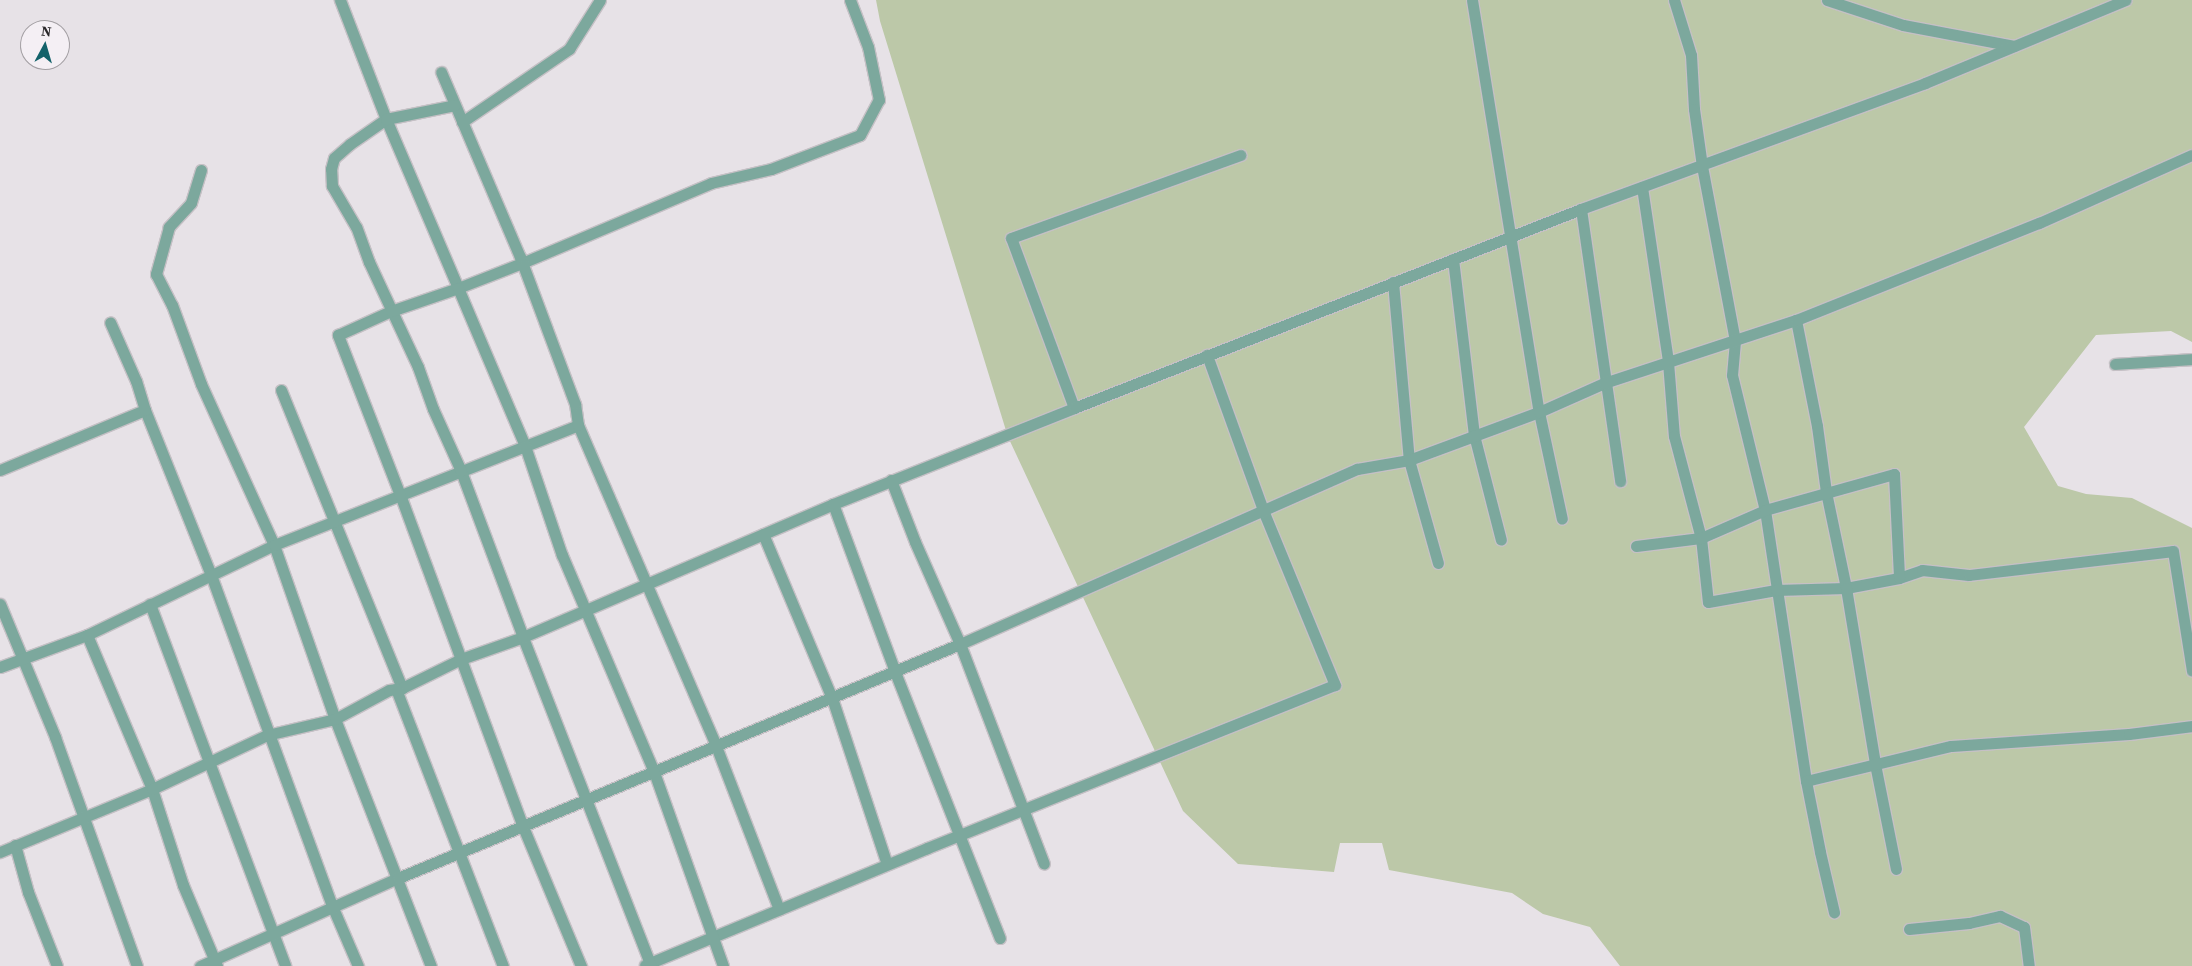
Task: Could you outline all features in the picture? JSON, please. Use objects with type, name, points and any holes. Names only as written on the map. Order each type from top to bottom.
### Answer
[{"type":"street","points":[[340,0],[386,119],[525,446],[562,555],[587,610],[654,772],[723,966]]},
{"type":"street","points":[[462,122],[569,50],[600,0]]},
{"type":"street","points":[[582,966],[523,827],[400,495],[338,335],[391,311],[522,263],[711,183],[771,169],[860,135],[879,100],[868,47],[850,0]]},
{"type":"street","points":[[1472,0],[1509,237],[1539,412],[1562,519]]},
{"type":"street","points":[[1674,0],[1691,55],[1694,109],[1702,166],[1735,341],[1732,375],[1765,510],[1806,780],[1834,912]]},
{"type":"street","points":[[1827,0],[1903,25],[2014,46]]},
{"type":"street","points":[[0,852],[84,819],[267,735],[335,719],[389,690],[399,689],[461,660],[523,637],[892,480],[1581,209],[1924,83],[2125,0]]},
{"type":"street","points":[[440,72],[522,263],[575,404],[578,426],[716,746],[779,909]]},
{"type":"street","points":[[455,105],[386,119],[334,158],[331,169],[332,186],[356,227],[369,262],[418,367],[462,472],[648,965],[887,864],[1335,684],[1263,510],[1207,355]]},
{"type":"street","points":[[1074,408],[1011,238],[1240,155]]},
{"type":"street","points":[[200,966],[215,963],[273,934],[398,878],[895,672],[1357,469],[1409,460],[1539,412],[1604,383],[1796,320],[2039,223],[2192,155]]},
{"type":"street","points":[[201,170],[191,202],[169,227],[156,274],[172,305],[201,384],[274,545],[335,719],[432,966]]},
{"type":"street","points":[[1642,187],[1668,362],[1674,436],[1701,538],[1708,602],[1776,590],[1846,588],[1899,578],[1922,570],[1969,575],[2173,551],[2192,671]]},
{"type":"street","points":[[1581,209],[1604,383],[1620,481]]},
{"type":"street","points":[[1453,259],[1474,435],[1500,540]]},
{"type":"street","points":[[1393,282],[1409,460],[1438,563]]},
{"type":"street","points":[[1796,320],[1817,426],[1826,492],[1846,588],[1896,869]]},
{"type":"street","points":[[110,322],[136,381],[144,410],[210,575],[267,735],[333,908],[358,966]]},
{"type":"street","points":[[2116,364],[2192,359]]},
{"type":"street","points":[[280,390],[335,521],[459,854],[503,966]]},
{"type":"street","points":[[0,470],[144,410]]},
{"type":"street","points":[[0,667],[87,634],[274,545],[578,426]]},
{"type":"street","points":[[1636,546],[1701,538],[1765,510],[1894,474],[1899,578]]},
{"type":"street","points":[[892,480],[915,542],[960,644],[1044,864]]},
{"type":"street","points":[[833,504],[895,672],[1000,938]]},
{"type":"street","points":[[764,534],[832,698],[887,864]]},
{"type":"street","points":[[0,604],[55,737],[136,966]]},
{"type":"street","points":[[150,604],[285,966]]},
{"type":"street","points":[[87,634],[152,789],[184,885],[215,963]]},
{"type":"street","points":[[1806,780],[1952,746],[2110,736],[2192,726]]},
{"type":"street","points":[[15,846],[28,892],[57,966]]},
{"type":"street","points":[[1909,929],[1969,922],[2000,916],[2024,927],[2030,966]]},
{"type":"green space","points":[[876,0],[2192,0],[2192,342],[2171,331],[2096,335],[2024,427],[2058,486],[2086,494],[2132,498],[2192,528],[2192,966],[1620,966],[1590,927],[1543,914],[1512,893],[1389,870],[1382,843],[1340,843],[1334,872],[1238,864],[1183,811],[1008,437],[880,21]]}]
